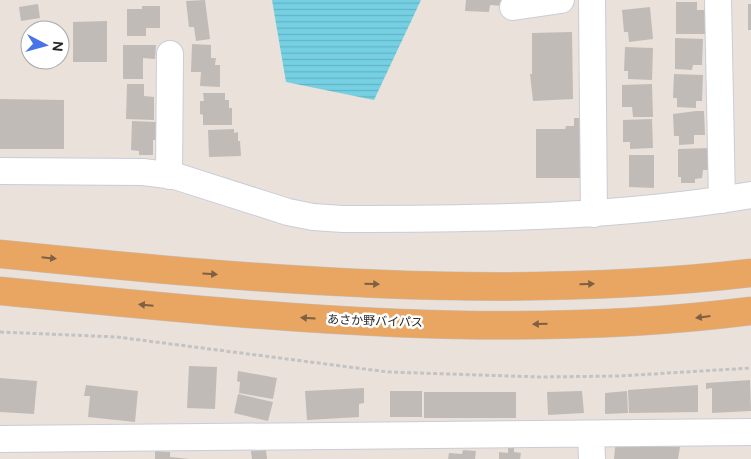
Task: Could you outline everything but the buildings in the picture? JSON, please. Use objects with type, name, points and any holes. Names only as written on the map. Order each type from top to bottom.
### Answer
[{"type":"highway","points":[[0,254],[191,273],[373,284],[523,286],[683,281],[751,273]]},
{"type":"highway","name":"あさか野バイパス","points":[[0,291],[187,309],[378,322],[519,325],[685,319],[751,311]]},
{"type":"street","points":[[513,7],[561,0]]},
{"type":"street","points":[[592,0],[594,214]]},
{"type":"street","points":[[718,0],[722,200]]},
{"type":"street","points":[[169,176],[170,54]]},
{"type":"street","points":[[0,171],[143,172],[195,181],[246,200],[313,217],[496,218],[594,214],[751,195]]},
{"type":"street","points":[[0,439],[591,447],[751,432]]},
{"type":"path","points":[[0,332],[68,335],[75,333],[126,338],[388,372],[540,377],[619,376],[751,368]]},
{"type":"water","points":[[272,0],[421,0],[374,100],[286,82]]}]
